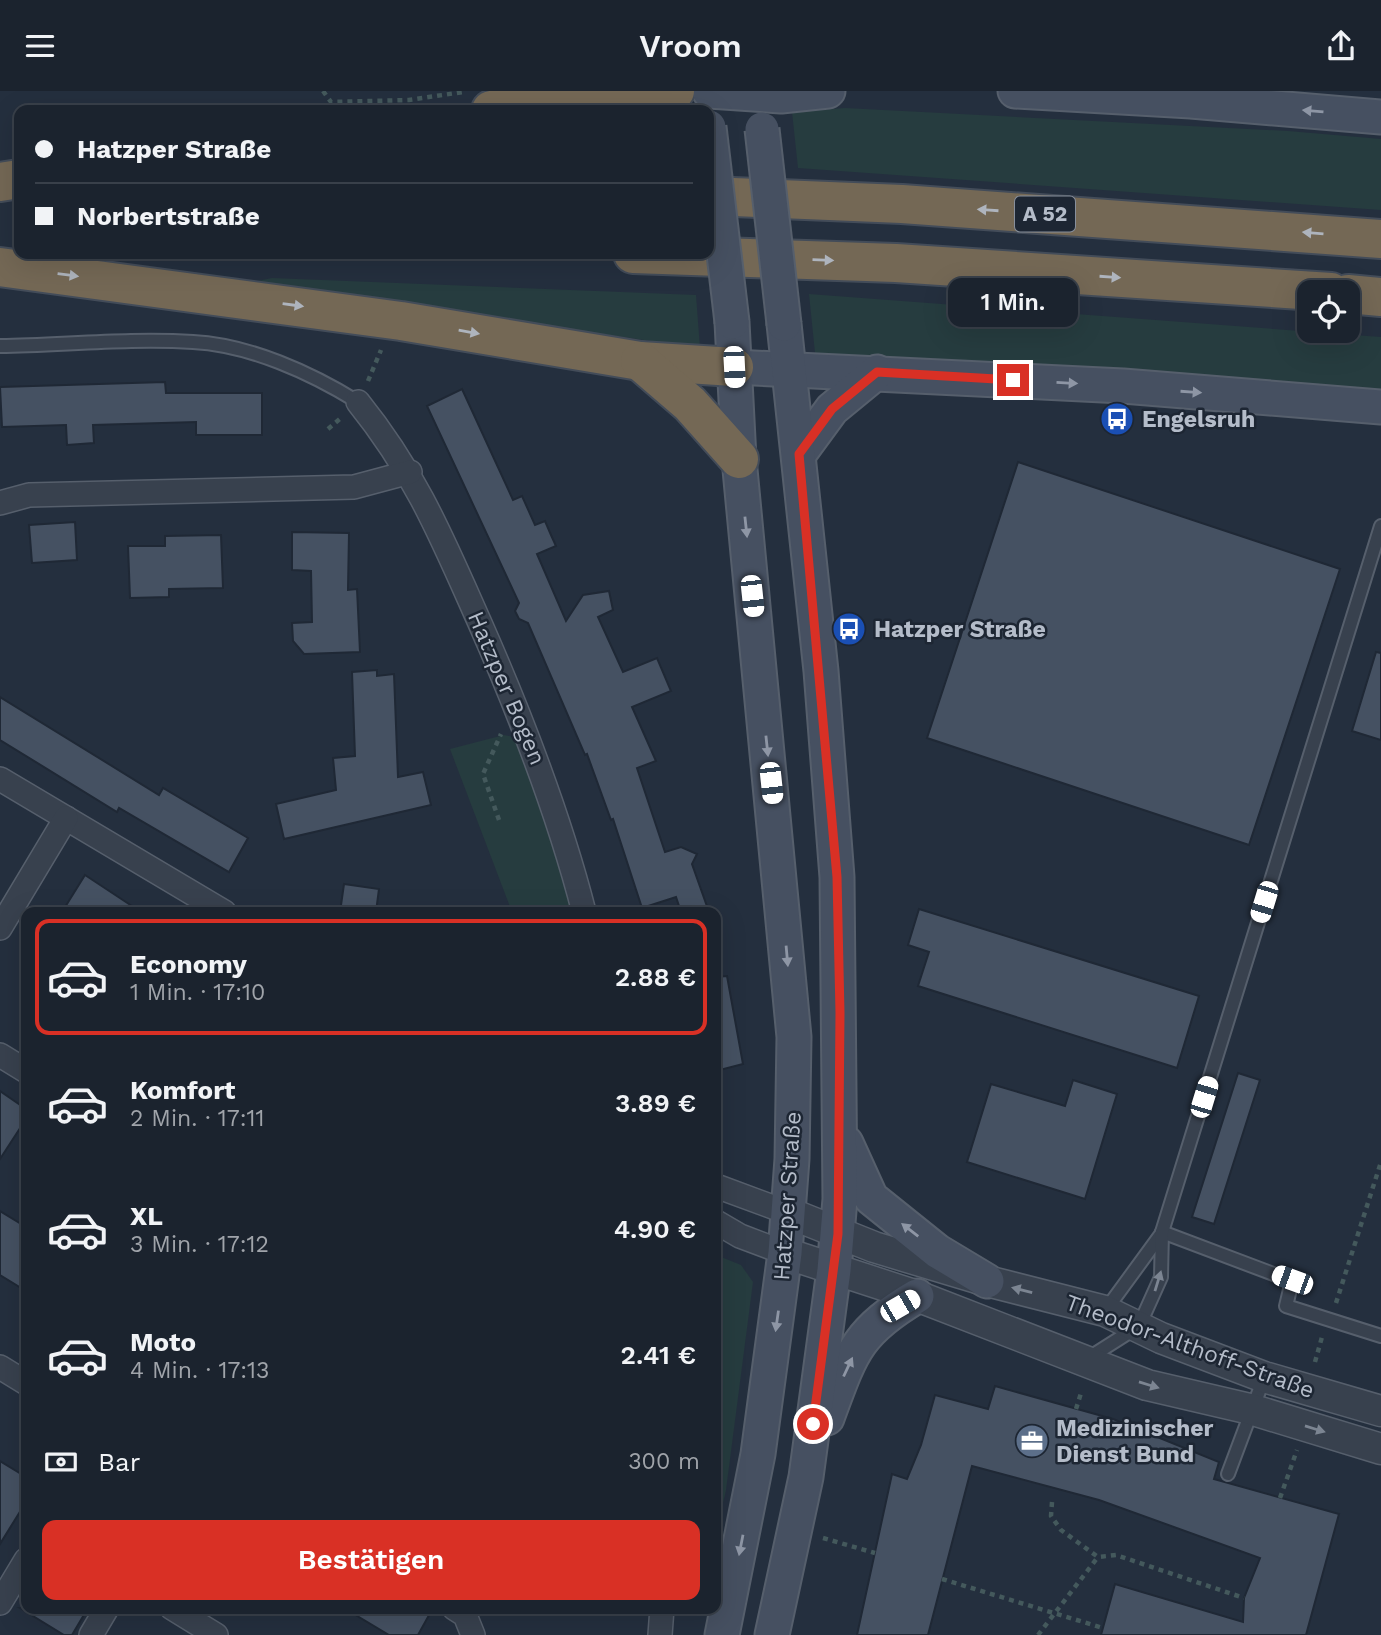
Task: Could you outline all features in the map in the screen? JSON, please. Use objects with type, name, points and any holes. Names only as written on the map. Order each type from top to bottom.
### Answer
[{"type":"highway","points":[[520,105],[579,95],[675,91]]},
{"type":"highway","name":"A 52","points":[[714,196],[902,204],[1381,239]]},
{"type":"highway","points":[[714,257],[896,263],[1297,290]]},
{"type":"highway","points":[[0,267],[401,321],[640,361],[734,367]]},
{"type":"highway","points":[[1360,295],[1381,297]]},
{"type":"highway","points":[[640,361],[690,404],[739,459]]},
{"type":"main road","points":[[709,91],[828,91]]},
{"type":"main road","points":[[1015,91],[1191,101],[1381,117]]},
{"type":"main road","name":"Hatzper Straße","points":[[760,93],[799,454],[837,877],[840,1013],[838,1234],[806,1477],[772,1635]]},
{"type":"main road","name":"Hatzper Straße","points":[[714,169],[732,322],[739,459],[793,1037],[789,1213],[785,1253],[758,1454],[722,1635]]},
{"type":"main road","points":[[734,367],[1123,386],[1381,407]]},
{"type":"main road","points":[[799,454],[832,409],[877,372]]},
{"type":"main road","points":[[838,1124],[872,1198],[937,1251],[987,1281]]},
{"type":"main road","points":[[806,1477],[841,1382],[862,1337],[882,1317],[918,1296]]},
{"type":"street","name":"Hatzper Bogen","points":[[358,402],[410,473],[427,503],[525,724],[563,830],[583,907]]},
{"type":"street","points":[[0,503],[29,495],[354,487],[410,473]]},
{"type":"street","points":[[0,779],[216,907]]},
{"type":"street","points":[[0,928],[66,818]]},
{"type":"street","points":[[0,1055],[21,1068]]},
{"type":"street","points":[[721,1188],[789,1213]]},
{"type":"street","name":"Theodor-Althoff-Straße","points":[[789,1213],[838,1234],[987,1281],[1105,1311],[1161,1338],[1264,1377],[1381,1411]]},
{"type":"street","points":[[721,1224],[740,1236],[785,1253]]},
{"type":"street","name":"Theodor-Althoff-Straße","points":[[785,1253],[918,1296],[1147,1385],[1250,1409],[1381,1449]]},
{"type":"street","points":[[0,1367],[21,1380]]},
{"type":"street","points":[[0,1603],[21,1568]]},
{"type":"street","points":[[91,1635],[103,1614]]},
{"type":"street","points":[[182,1614],[216,1635]]},
{"type":"street","points":[[464,1614],[473,1635]]},
{"type":"street","points":[[660,1635],[662,1614]]},
{"type":"lane","points":[[0,346],[195,342],[245,352],[322,379],[358,402]]},
{"type":"lane","points":[[1085,1360],[1139,1326],[1161,1277],[1162,1232],[1381,526]]},
{"type":"lane","points":[[1105,1311],[1162,1232]]},
{"type":"lane","points":[[1162,1232],[1292,1280],[1286,1306],[1381,1336]]},
{"type":"lane","points":[[1228,1474],[1264,1377]]},
{"type":"path","points":[[323,91],[331,101],[408,100],[471,91]]},
{"type":"path","points":[[499,820],[483,774],[500,734],[525,724]]},
{"type":"path","points":[[1316,1356],[1327,1319],[1341,1293],[1381,1162]]},
{"type":"path","points":[[1280,1498],[1306,1426]]},
{"type":"path","points":[[1052,1502],[1051,1516],[1061,1530],[1098,1557],[1116,1555],[1244,1598]]},
{"type":"path","points":[[795,1529],[875,1553]]},
{"type":"path","points":[[1038,1635],[1053,1612],[1098,1557]]},
{"type":"path","points":[[943,1579],[1103,1628]]},
{"type":"green space","points":[[845,108],[1288,131],[1381,139],[1381,210],[798,168],[792,112]]},
{"type":"green space","points":[[272,278],[696,295],[700,348],[248,283]]},
{"type":"green space","points":[[809,294],[1297,331],[1297,343],[1360,343],[1360,335],[1381,337],[1381,391],[1238,378],[815,353]]},
{"type":"green space","points":[[504,735],[514,737],[538,799],[570,907],[510,907],[450,749]]},
{"type":"green space","points":[[721,1257],[741,1265],[753,1282],[721,1512]]},
{"type":"building","points":[[165,382],[166,393],[262,393],[262,435],[196,435],[196,422],[93,425],[94,443],[67,445],[66,425],[2,427],[0,387]]},
{"type":"building","points":[[462,389],[513,500],[522,496],[535,525],[545,521],[556,546],[537,554],[566,621],[583,595],[609,591],[613,610],[598,617],[623,672],[657,658],[671,691],[632,707],[656,761],[637,768],[665,852],[681,847],[697,854],[692,864],[707,907],[679,907],[676,897],[642,907],[613,819],[611,820],[587,754],[585,755],[528,623],[519,619],[515,611],[519,603],[427,406]]},
{"type":"building","points":[[1018,462],[1340,569],[1249,845],[927,738]]},
{"type":"building","points":[[75,522],[77,560],[32,563],[29,525]]},
{"type":"building","points":[[292,532],[349,533],[348,590],[357,589],[360,652],[304,654],[293,641],[292,623],[312,622],[311,571],[292,570]]},
{"type":"building","points":[[221,535],[223,588],[169,589],[169,597],[130,598],[128,546],[165,546],[165,536]]},
{"type":"building","points":[[1376,652],[1381,653],[1381,740],[1352,731]]},
{"type":"building","points":[[377,670],[377,676],[394,674],[398,777],[423,772],[431,805],[284,839],[276,804],[336,790],[333,758],[355,756],[352,672]]},
{"type":"building","points":[[0,697],[159,795],[163,788],[248,838],[229,872],[119,808],[117,812],[0,740]]},
{"type":"building","points":[[85,875],[133,907],[65,907]]},
{"type":"building","points":[[344,884],[379,889],[377,907],[341,907]]},
{"type":"building","points":[[919,909],[1199,996],[1177,1068],[918,986],[929,952],[908,945]]},
{"type":"building","points":[[727,976],[743,1064],[721,1070],[721,977]]},
{"type":"building","points":[[1238,1073],[1260,1080],[1214,1224],[1192,1217]]},
{"type":"building","points":[[1073,1080],[1117,1094],[1085,1199],[967,1162],[991,1084],[1065,1106]]},
{"type":"building","points":[[0,1091],[21,1106],[21,1127],[0,1159]]},
{"type":"building","points":[[0,1211],[21,1224],[21,1288],[0,1275]]},
{"type":"building","points":[[995,1386],[1113,1419],[1219,1462],[1214,1479],[1339,1514],[1306,1635],[1101,1635],[1115,1584],[1243,1622],[1244,1598],[1260,1558],[1099,1500],[972,1466],[928,1635],[857,1635],[892,1474],[907,1479],[921,1445],[935,1395],[988,1409]]},
{"type":"building","points":[[0,1461],[21,1474],[21,1510],[0,1544]]},
{"type":"building","points":[[30,1614],[84,1614],[72,1635],[64,1635]]},
{"type":"building","points":[[354,1614],[430,1614],[418,1635],[389,1635]]},
{"type":"place","name":"Engelsruh","points":[[1117,419]]},
{"type":"place","name":"Hatzper Straße","points":[[849,629]]},
{"type":"place","name":"Medizinischer Dienst Bund","points":[[1032,1441]]},
{"type":"route","points":[[813,1424],[838,1234],[840,1013],[837,877],[821,671],[799,454],[832,409],[877,372],[1013,380]]}]
